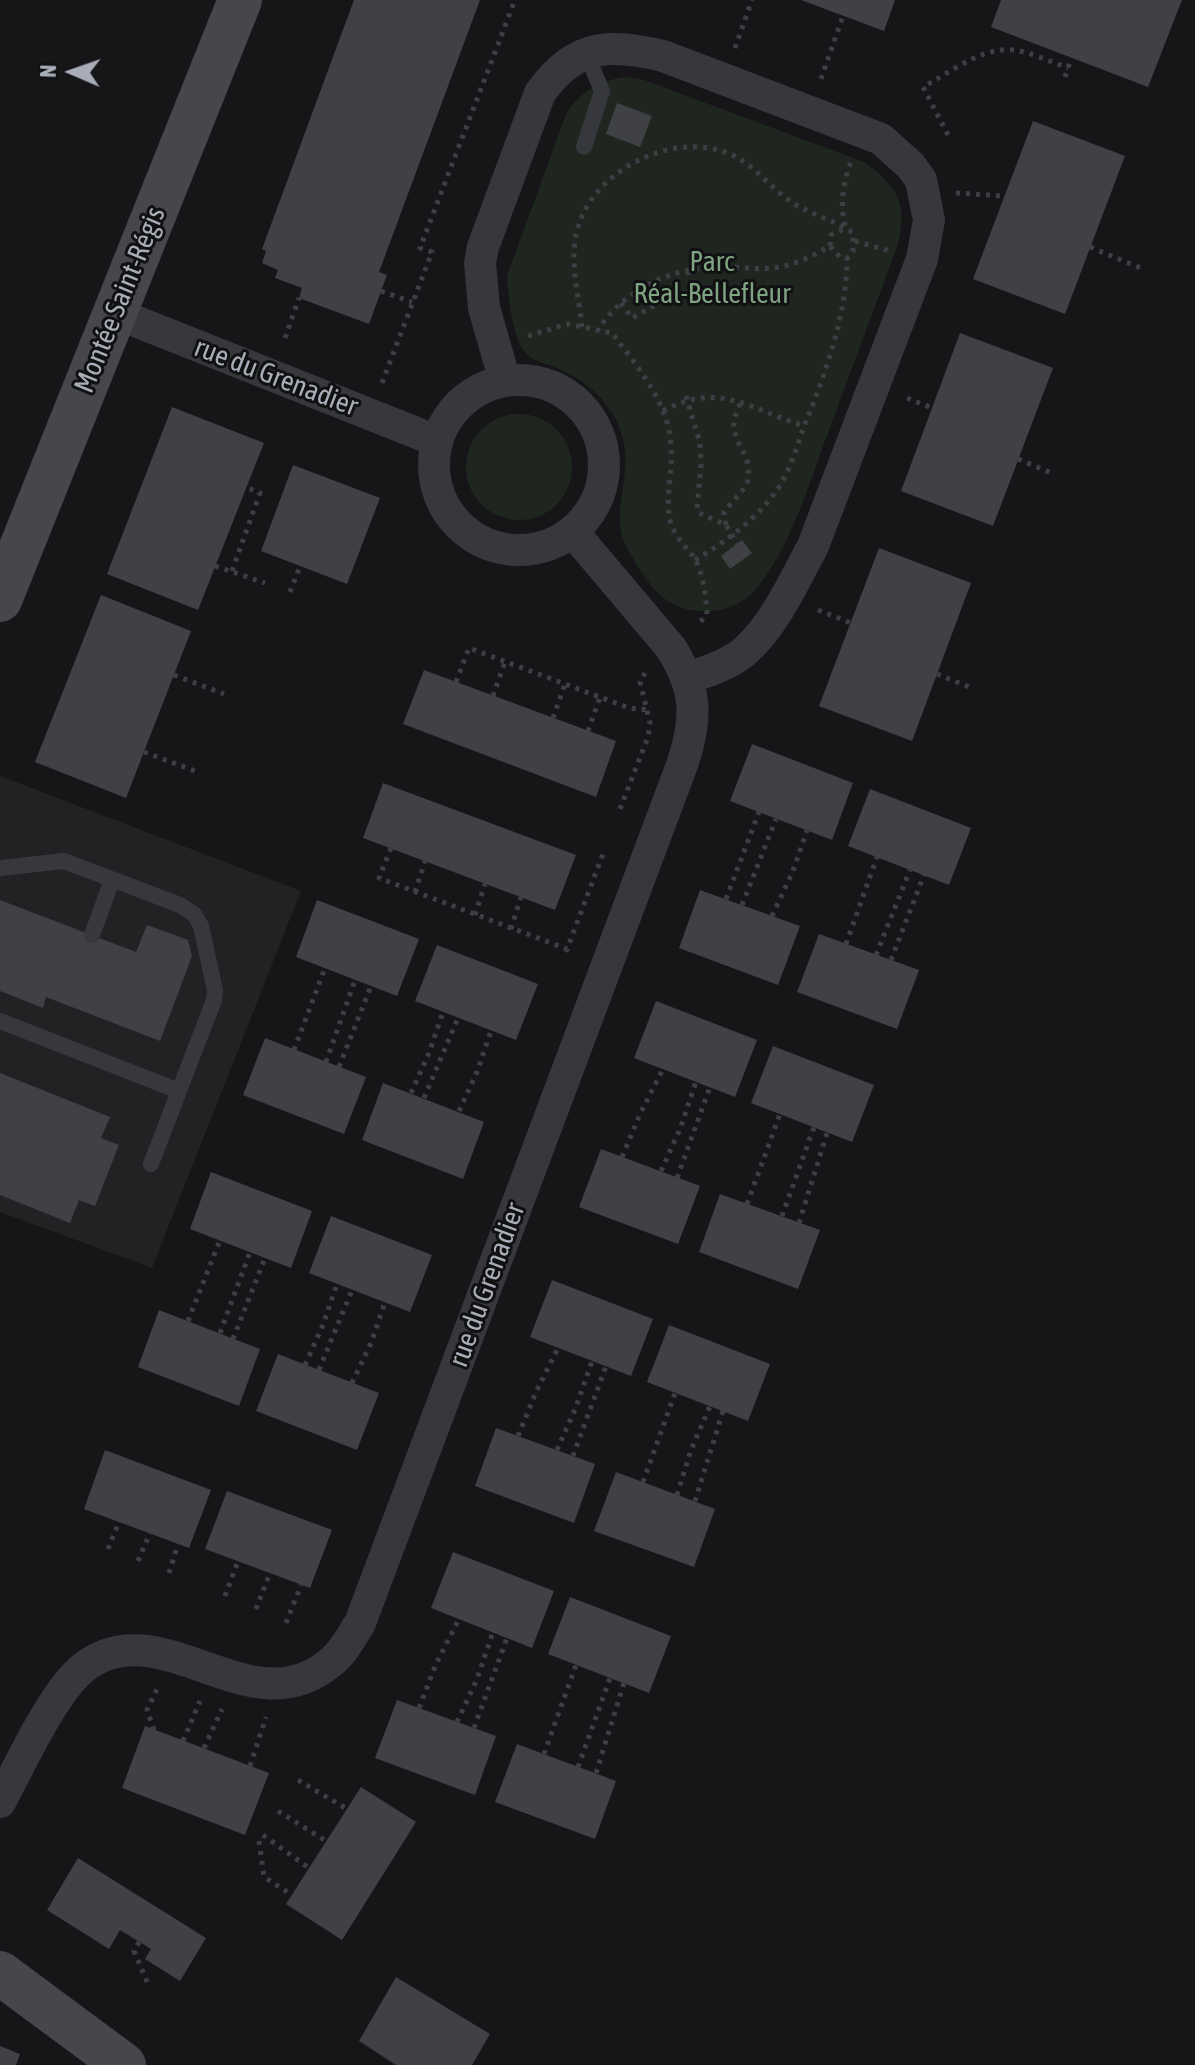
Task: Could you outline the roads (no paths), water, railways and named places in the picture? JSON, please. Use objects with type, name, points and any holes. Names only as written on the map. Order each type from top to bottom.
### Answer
[{"type":"street","name":"Montée Saint-Régis","points":[[0,600],[240,0]]},
{"type":"street","points":[[505,381],[481,288],[483,247],[540,93],[565,64],[586,53],[627,50],[663,56],[860,130],[881,139],[911,166],[921,180],[929,220],[922,259],[813,546],[789,590],[744,652],[687,678]]},
{"type":"street","name":"rue du Grenadier","points":[[115,313],[437,441]]},
{"type":"street","points":[[505,381],[535,382],[563,392],[585,411],[600,437],[604,467],[599,496],[584,521],[573,532],[549,545],[523,551],[496,548],[471,536],[452,518],[439,494],[434,468],[442,428],[458,406],[480,390],[505,381]]},
{"type":"street","name":"rue du Grenadier","points":[[0,1802],[71,1679],[85,1666],[103,1657],[147,1650],[247,1682],[292,1682],[314,1674],[332,1662],[348,1644],[360,1623],[689,743],[694,709],[687,678],[671,648],[573,532]]},
{"type":"street","points":[[0,1973],[124,2065]]},
{"type":"lane","points":[[584,147],[602,91],[586,53]]},
{"type":"lane","points":[[0,868],[64,861],[180,905],[194,914],[201,926],[211,963],[214,1000],[151,1164]]},
{"type":"lane","points":[[92,935],[112,880]]},
{"type":"lane","points":[[0,1021],[179,1091]]},
{"type":"park label","name":"Parc Réal-Bellefleur","points":[[712,278]]}]
